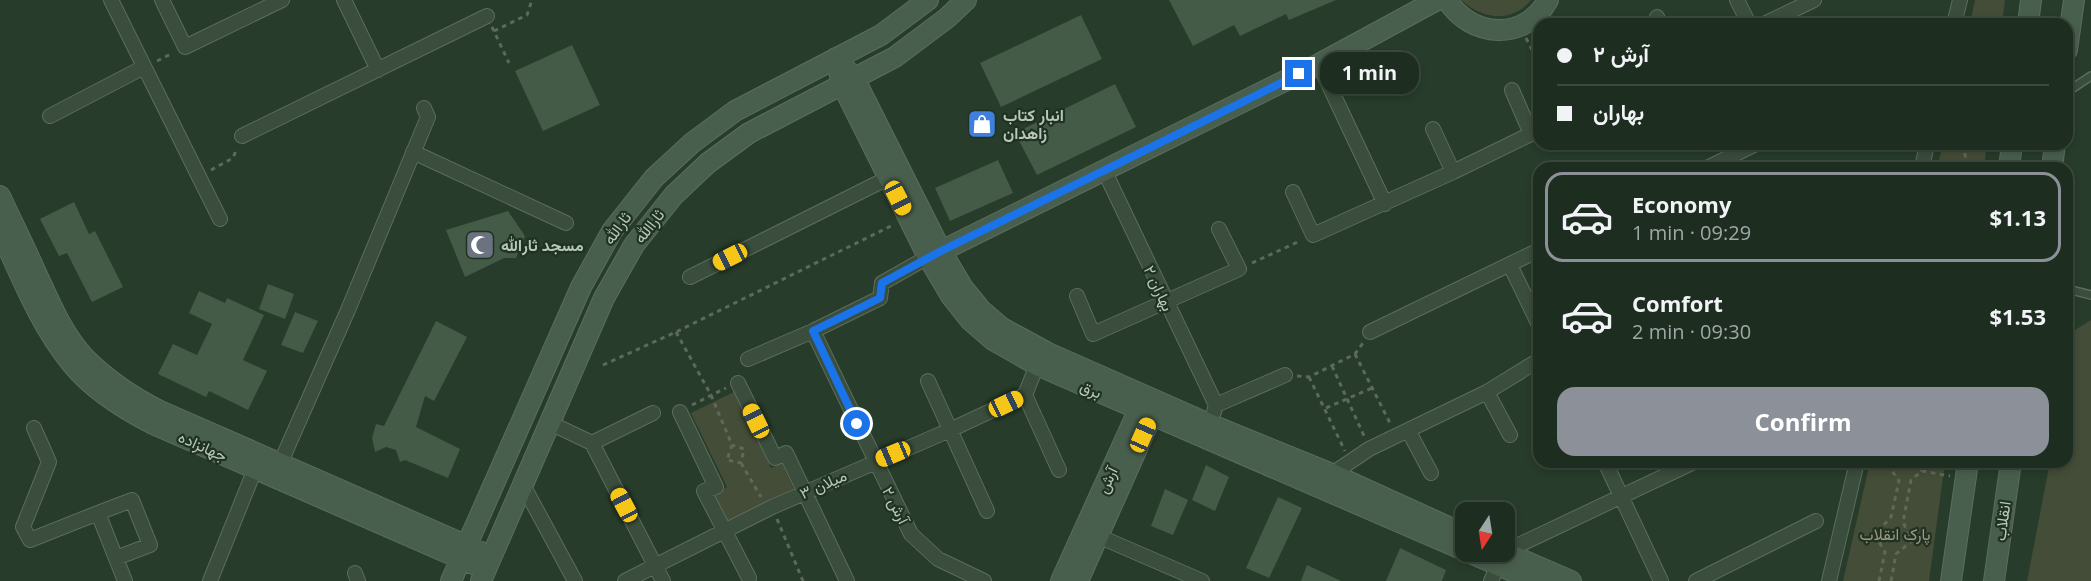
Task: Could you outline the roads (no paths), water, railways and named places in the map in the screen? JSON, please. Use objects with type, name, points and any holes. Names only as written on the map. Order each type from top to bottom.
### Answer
[{"type":"street","points":[[111,0],[220,219]]},
{"type":"street","points":[[162,0],[185,47],[258,5],[282,0]]},
{"type":"street","points":[[344,0],[378,70]]},
{"type":"street","name":"ثارالله","points":[[452,581],[581,287],[612,231],[654,178],[692,143],[735,111],[881,35],[928,0]]},
{"type":"street","name":"ثاراالله","points":[[486,569],[609,289],[634,245],[674,195],[708,163],[749,133],[895,57],[947,18],[966,0]]},
{"type":"street","points":[[748,359],[813,331],[880,298],[882,283],[934,254],[1319,64],[1437,0]]},
{"type":"street","points":[[1447,0],[1454,11],[1468,23],[1484,29],[1503,31],[1520,26],[1533,18]]},
{"type":"street","points":[[1533,18],[1548,0]]},
{"type":"street","points":[[1737,0],[1746,18]]},
{"type":"street","points":[[1776,18],[1814,0]]},
{"type":"street","points":[[1956,18],[1960,0]]},
{"type":"street","points":[[2029,18],[2031,0]]},
{"type":"street","points":[[2071,18],[2073,0]]},
{"type":"street","points":[[242,136],[487,16]]},
{"type":"street","points":[[836,58],[848,81]]},
{"type":"street","points":[[1319,64],[1385,204]]},
{"type":"street","points":[[50,116],[144,67]]},
{"type":"street","name":"برق","points":[[848,81],[888,178],[908,218],[934,254],[981,310],[1002,328],[1148,408],[1209,424],[1332,474],[1455,530]]},
{"type":"street","name":"برق","points":[[848,81],[934,254],[951,296],[970,320],[993,340],[1037,365],[1148,408],[1455,546]]},
{"type":"street","points":[[1293,192],[1313,235],[1385,204],[1531,134],[1512,90]]},
{"type":"street","points":[[277,471],[348,310],[428,117],[424,108]]},
{"type":"street","points":[[1433,129],[1453,172]]},
{"type":"street","points":[[1719,162],[1744,150]]},
{"type":"street","points":[[413,152],[566,223]]},
{"type":"street","name":"بهاران ۲","points":[[1104,170],[1216,405]]},
{"type":"street","points":[[690,277],[888,178]]},
{"type":"street","name":"جهانزاده","points":[[0,196],[54,312],[84,357],[105,376],[133,397],[277,471],[464,552],[486,569]]},
{"type":"street","points":[[1077,296],[1093,334],[1239,269],[1219,229]]},
{"type":"street","name":"جهانزاده","points":[[0,230],[42,319],[73,366],[125,409],[153,424],[255,469],[277,471]]},
{"type":"street","points":[[1370,332],[1533,253]]},
{"type":"street","points":[[1510,265],[1533,312]]},
{"type":"street","name":"آرش ۲","points":[[813,331],[911,534],[938,559],[984,581]]},
{"type":"street","points":[[1332,474],[1369,449],[1487,392],[1533,364]]},
{"type":"street","points":[[1037,365],[1025,395],[1059,470]]},
{"type":"street","points":[[1209,424],[1216,405],[1285,375]]},
{"type":"street","points":[[928,381],[987,511]]},
{"type":"street","points":[[738,383],[775,458],[786,453],[847,581]]},
{"type":"street","points":[[1487,392],[1509,435]]},
{"type":"street","name":"میلان ۳","points":[[625,581],[806,491],[950,430],[1025,395]]},
{"type":"street","name":"آرش","points":[[1078,581],[1148,408]]},
{"type":"street","name":"آرش","points":[[1061,581],[1148,408]]},
{"type":"street","points":[[680,412],[716,487],[704,491],[749,578]]},
{"type":"street","points":[[592,443],[653,413]]},
{"type":"street","points":[[550,423],[592,443],[663,581]]},
{"type":"street","points":[[34,428],[49,462],[23,527],[30,540],[132,500],[150,545],[116,558]]},
{"type":"street","points":[[1402,433],[1431,473]]},
{"type":"street","points":[[1608,468],[1661,581]]},
{"type":"street","points":[[1515,552],[1621,496],[1681,468]]},
{"type":"street","points":[[1829,581],[1856,468]]},
{"type":"street","name":"انقلاب","points":[[1994,581],[2010,468]]},
{"type":"street","points":[[210,581],[255,469]]},
{"type":"street","points":[[1951,581],[1967,470]]},
{"type":"street","points":[[523,486],[575,581]]},
{"type":"street","points":[[98,513],[125,581]]},
{"type":"street","points":[[1696,581],[1816,521]]},
{"type":"street","points":[[1098,536],[1202,581]]},
{"type":"street","name":"برق","points":[[1503,562],[1535,581]]},
{"type":"street","name":"برق","points":[[1507,562],[1571,581]]},
{"type":"lane","points":[[2073,88],[2091,76]]},
{"type":"lane","points":[[2073,290],[2091,295]]},
{"type":"place","name":"انبار کتاب زاهدان","points":[[982,124]]},
{"type":"place","name":"مسجد ثارالله","points":[[480,245]]},
{"type":"park label","name":"پارک انقلاب","points":[[1895,534]]}]
